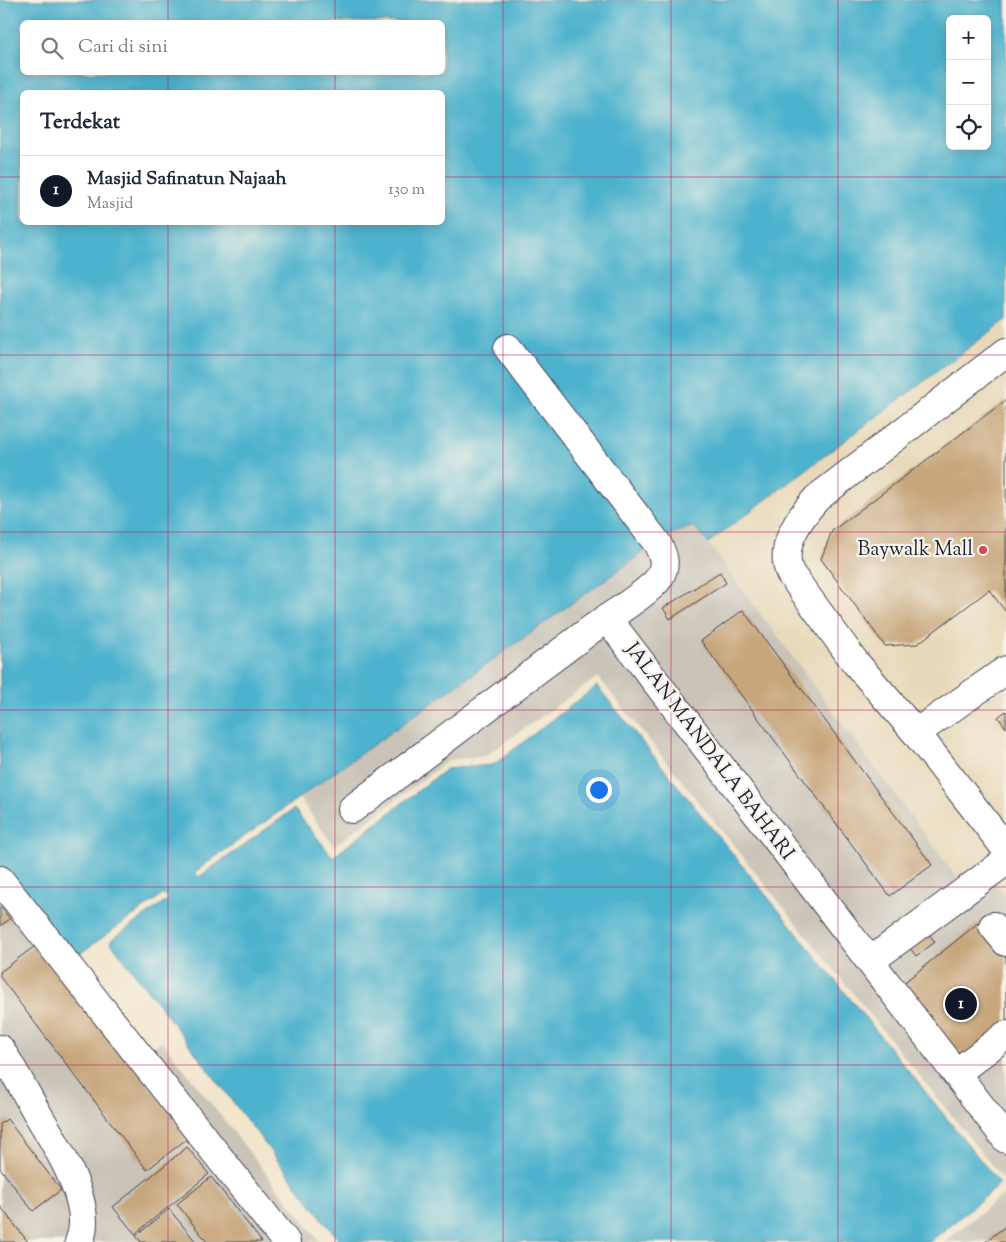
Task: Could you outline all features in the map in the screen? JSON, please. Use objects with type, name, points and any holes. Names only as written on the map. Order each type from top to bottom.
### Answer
[{"type":"lane","points":[[352,809],[607,618],[653,586],[662,572],[665,558],[657,543],[508,348]]},
{"type":"lane","points":[[1006,352],[816,498],[795,528],[788,552],[787,564],[790,573],[855,662],[916,733],[1006,849]]},
{"type":"lane","name":"JALAN MANDALA BAHARI","points":[[607,618],[1006,1138]]},
{"type":"lane","points":[[916,733],[1006,670]]},
{"type":"lane","points":[[870,961],[1006,861]]},
{"type":"lane","points":[[0,880],[286,1242]]},
{"type":"lane","points":[[956,1074],[1006,1035]]},
{"type":"lane","points":[[0,1048],[68,1168],[82,1212],[82,1229],[79,1242]]},
{"type":"shaded area","points":[[1006,320],[1006,896],[981,863],[957,878],[708,543]]},
{"type":"shaded area","points":[[694,526],[957,878],[980,863],[1006,896],[1006,1183],[598,677],[485,756],[449,760],[334,846],[299,798],[668,535]]},
{"type":"shaded area","points":[[0,864],[75,958],[146,1052],[162,1041],[320,1242],[0,1242]]},
{"type":"shaded area","points":[[1006,1192],[1006,1242],[944,1242]]},
{"type":"water","points":[[0,0],[1006,0],[1006,320],[708,543],[694,526],[668,535],[75,957],[0,864]]},
{"type":"water","points":[[597,686],[1000,1184],[930,1242],[340,1242],[110,941],[294,809],[333,857],[446,769],[493,765]]},
{"type":"building","points":[[1006,400],[1006,612],[989,590],[917,644],[885,646],[821,559],[832,531]]},
{"type":"building","points":[[720,572],[726,583],[670,619],[663,608]]},
{"type":"building","points":[[743,610],[932,865],[890,896],[701,641]]},
{"type":"building","points":[[1006,711],[1006,728],[998,717]]},
{"type":"building","points":[[0,906],[10,919],[0,926]]},
{"type":"building","points":[[978,923],[1006,958],[1006,1023],[961,1060],[901,985]]},
{"type":"building","points":[[929,934],[935,942],[916,956],[909,947]]},
{"type":"building","points":[[39,943],[188,1138],[147,1170],[0,977],[0,972]]},
{"type":"building","points":[[7,1119],[61,1190],[33,1211],[0,1168],[0,1124]]},
{"type":"building","points":[[187,1147],[209,1174],[135,1234],[113,1207]]},
{"type":"building","points":[[211,1177],[262,1242],[207,1242],[177,1204]]},
{"type":"building","points":[[0,1206],[28,1242],[0,1242]]},
{"type":"building","points":[[169,1209],[196,1242],[141,1242],[136,1236]]},
{"type":"building","points":[[1006,1226],[1006,1242],[985,1242]]},
{"type":"waterway","points":[[180,883],[214,930]]},
{"type":"place","name":"Baywalk Mall","points":[[983,550]]},
{"type":"place","name":"Masjid Safinatun Najaah","points":[[961,1004]]}]
